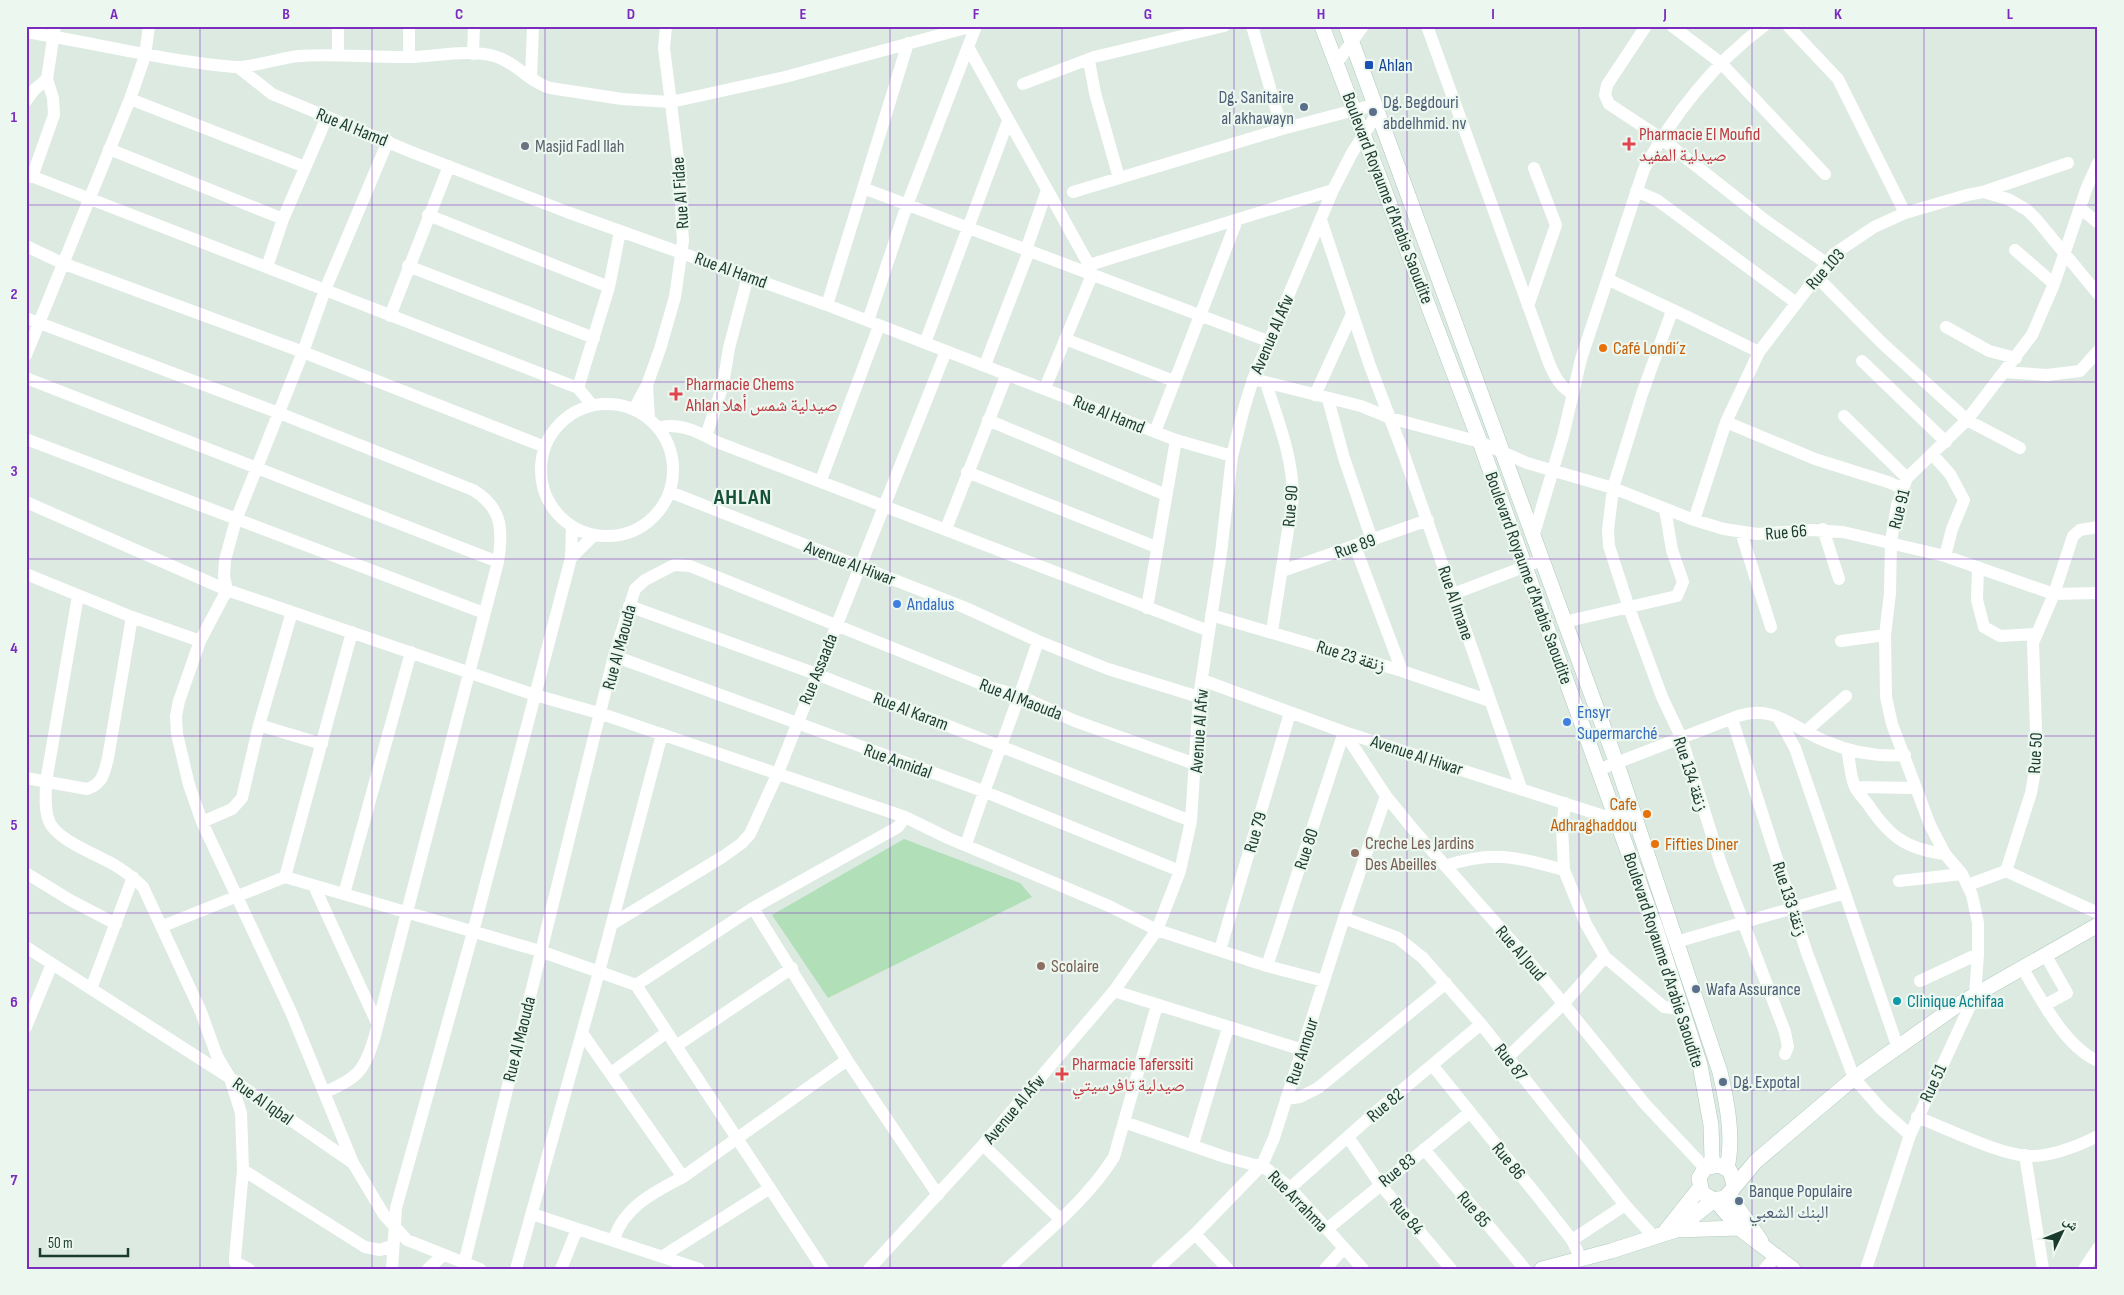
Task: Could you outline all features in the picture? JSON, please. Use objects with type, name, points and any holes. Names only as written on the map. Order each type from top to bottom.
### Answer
[{"type":"main road","name":"Boulevard Royaume d'Arabie Saoudite","points":[[1322,26],[1480,442],[1656,929],[1700,1065],[1707,1100],[1712,1158],[1699,1178],[1700,1188]]},
{"type":"main road","name":"Boulevard Royaume d'Arabie Saoudite","points":[[1346,26],[1375,110],[1617,764],[1720,1072],[1726,1101],[1730,1140],[1725,1187]]},
{"type":"main road","points":[[1665,1233],[1725,1187],[1854,1078],[1975,995],[2024,969],[2098,925]]},
{"type":"main road","points":[[1707,1167],[1719,1165],[1739,1228],[1764,1245],[1793,1269]]},
{"type":"main road","points":[[1665,1233],[1700,1188],[1705,1196],[1725,1187]]},
{"type":"main road","points":[[1725,1187],[1764,1245]]},
{"type":"main road","points":[[1542,1269],[1665,1233],[1739,1228]]},
{"type":"street","points":[[26,355],[32,321],[62,263],[130,99],[144,56],[149,26]]},
{"type":"street","points":[[338,26],[338,54]]},
{"type":"street","points":[[409,57],[410,26]]},
{"type":"street","points":[[473,54],[474,26]]},
{"type":"street","points":[[531,78],[533,26]]},
{"type":"street","name":"Rue Al Fidae","points":[[634,409],[647,385],[675,297],[680,251],[683,241],[681,196],[664,48],[666,26]]},
{"type":"street","points":[[1023,84],[1094,58],[1224,26]]},
{"type":"street","points":[[1252,26],[1282,128]]},
{"type":"street","points":[[1336,64],[1363,26]]},
{"type":"street","points":[[1427,26],[1555,378],[1564,389],[1573,394]]},
{"type":"street","points":[[1646,26],[1607,85],[1605,95],[1609,104],[1662,139],[1766,221],[1826,263]]},
{"type":"street","points":[[1672,26],[1721,63],[1825,174]]},
{"type":"street","points":[[1534,537],[1581,359],[1609,280],[1644,169],[1682,111],[1721,63],[1764,26]]},
{"type":"street","points":[[1788,26],[1838,79],[1905,213]]},
{"type":"street","points":[[26,32],[54,31],[144,56],[238,67],[298,56],[338,54],[409,57],[473,54],[494,56],[550,88],[622,99],[670,102],[785,77],[969,27],[968,47],[907,205],[874,324],[821,480]]},
{"type":"street","points":[[54,31],[47,80],[53,98],[54,115],[29,176],[578,388],[592,405]]},
{"type":"street","points":[[827,305],[908,43]]},
{"type":"street","points":[[968,47],[1090,270],[1045,388]]},
{"type":"street","points":[[1089,61],[1095,92],[1119,178]]},
{"type":"street","name":"Rue Al Hamd","points":[[238,67],[272,94],[449,166],[620,231],[827,305],[1176,440],[1232,456]]},
{"type":"street","points":[[26,101],[34,90],[47,80]]},
{"type":"street","points":[[130,99],[305,167]]},
{"type":"street","points":[[1073,192],[1282,128],[1354,112],[1375,110]]},
{"type":"street","name":"Avenue Al Afw","points":[[869,1269],[983,1145],[1114,991],[1157,930],[1180,871],[1191,822],[1199,697],[1232,456],[1253,379],[1268,341],[1333,190],[1375,110]]},
{"type":"street","points":[[267,268],[283,219],[327,117]]},
{"type":"street","points":[[925,343],[1008,121]]},
{"type":"street","points":[[353,1163],[325,1092],[275,977],[202,822],[189,785],[176,734],[179,701],[200,641],[227,590],[224,576],[225,560],[236,520],[303,352],[325,290],[388,141]]},
{"type":"street","points":[[109,149],[283,219]]},
{"type":"street","points":[[1983,192],[2068,163]]},
{"type":"street","name":"Rue 91","points":[[1967,885],[1945,854],[1930,825],[1892,724],[1886,697],[1885,635],[1890,593],[1891,542],[1897,505],[1905,483],[1967,420],[2016,358],[2035,329],[2054,284],[2080,208],[2098,163]]},
{"type":"street","points":[[390,316],[428,215],[449,166]]},
{"type":"street","points":[[1528,306],[1556,225],[1534,168]]},
{"type":"street","points":[[863,188],[1027,250],[1090,270],[1268,341]]},
{"type":"street","points":[[985,365],[1047,190]]},
{"type":"street","points":[[1090,270],[1237,220],[1333,190]]},
{"type":"street","points":[[1636,191],[1657,200],[1795,302]]},
{"type":"street","name":"Rue 103","points":[[1694,520],[1726,422],[1758,352],[1826,263],[1842,247],[1874,226],[1936,202],[1983,192],[2008,199],[2027,210],[2048,231],[2064,254],[2098,294]]},
{"type":"street","points":[[2080,208],[2098,223]]},
{"type":"street","points":[[428,215],[609,287]]},
{"type":"street","points":[[1155,432],[1237,220]]},
{"type":"street","name":"Rue Al Imane","points":[[1321,220],[1352,314],[1428,520],[1521,788]]},
{"type":"street","points":[[578,388],[609,287],[620,231]]},
{"type":"street","points":[[26,246],[62,263],[303,352],[544,447]]},
{"type":"street","points":[[2015,250],[2054,284]]},
{"type":"street","points":[[408,266],[594,338]]},
{"type":"street","points":[[706,436],[723,386],[729,348],[748,276]]},
{"type":"street","points":[[1817,277],[1882,343],[1967,420],[2020,448]]},
{"type":"street","points":[[1609,280],[1672,311],[1699,321],[1758,352]]},
{"type":"street","name":"Rue 134 زنقة","points":[[1672,311],[1642,394],[1613,488],[1608,530],[1609,546],[1629,608],[1662,697],[1681,738],[1721,864],[1745,922],[1785,1032],[1788,1047],[1785,1054]]},
{"type":"street","points":[[1352,314],[1321,397],[1372,540]]},
{"type":"street","points":[[32,321],[279,413],[480,494],[492,507],[500,522],[502,539],[498,562],[372,1047],[363,1068],[353,1079],[325,1092]]},
{"type":"street","points":[[1946,327],[1989,351],[2016,358]]},
{"type":"street","points":[[1065,339],[1174,381]]},
{"type":"street","name":"Rue Assaada","points":[[612,924],[742,843],[750,834],[777,775],[883,505],[903,461],[946,351]]},
{"type":"street","points":[[2004,372],[2047,375],[2080,371],[2098,351]]},
{"type":"street","points":[[1862,361],[1946,442]]},
{"type":"street","points":[[946,529],[1007,374]]},
{"type":"street","points":[[26,378],[498,562]]},
{"type":"street","points":[[1253,379],[1368,408],[1390,418],[1480,442]]},
{"type":"street","name":"Rue 90","points":[[1266,383],[1292,467],[1293,498],[1272,632]]},
{"type":"street","name":"Rue Al Fidae","points":[[647,385],[649,419]]},
{"type":"street","points":[[613,404],[634,409],[649,419],[658,428],[667,442],[672,459],[673,475],[670,492],[656,515],[634,530],[614,536],[594,535],[572,526],[558,515],[548,500],[542,483],[541,465],[544,447],[552,432],[563,420],[577,411],[592,405],[613,404]]},
{"type":"street","points":[[1844,416],[1905,483]]},
{"type":"street","points":[[988,420],[1166,495]]},
{"type":"street","points":[[1726,422],[1815,459],[1905,483]]},
{"type":"street","points":[[658,428],[676,426],[706,436],[717,442],[821,480],[1209,631]]},
{"type":"street","points":[[26,439],[484,613]]},
{"type":"street","points":[[1147,608],[1156,547],[1176,440]]},
{"type":"street","name":"Rue 66","points":[[1480,442],[1552,471],[1613,488],[1694,520],[1741,532],[1772,534],[1823,529],[1891,542],[1945,556],[2054,594],[2098,593]]},
{"type":"street","points":[[1932,454],[1947,469],[1964,500],[1952,529],[1945,556]]},
{"type":"street","points":[[968,472],[1156,547]]},
{"type":"street","name":"Avenue Al Hiwar","points":[[670,492],[966,608],[1038,641],[1108,669],[1199,697]]},
{"type":"street","points":[[26,502],[227,590],[535,694],[662,734],[777,775],[905,817],[1109,906],[1157,930],[1268,966],[1324,981]]},
{"type":"street","points":[[1564,622],[1671,599],[1681,590],[1683,582],[1672,550],[1665,508]]},
{"type":"street","name":"Rue 89","points":[[1282,572],[1428,520]]},
{"type":"street","points":[[392,1269],[392,1246],[396,1208],[473,932],[571,558],[572,526]]},
{"type":"street","name":"Rue 50","points":[[2006,872],[2031,793],[2037,759],[2032,656],[2035,634],[2054,594],[2073,536],[2080,530],[2098,526]]},
{"type":"street","points":[[1823,529],[1839,579]]},
{"type":"street","points":[[1741,532],[1771,627]]},
{"type":"street","points":[[571,558],[594,535]]},
{"type":"street","points":[[1355,546],[1402,672]]},
{"type":"street","points":[[1453,594],[1542,560]]},
{"type":"street","name":"Rue Al Maouda","points":[[464,1264],[540,951],[602,714],[614,656],[635,589],[645,580],[674,565],[682,564],[989,687],[1020,696],[1075,720],[1195,764]]},
{"type":"street","points":[[1978,567],[1978,607],[1984,627],[2000,636],[2035,634]]},
{"type":"street","points":[[27,575],[132,618],[200,641]]},
{"type":"street","points":[[78,596],[46,782],[46,813],[49,822],[57,833],[133,877],[143,887],[163,926],[201,1012],[217,1056],[230,1078],[241,1113],[243,1170],[235,1265],[249,1269]]},
{"type":"street","name":"Rue Al Karam","points":[[629,606],[816,674],[1191,822]]},
{"type":"street","points":[[202,822],[232,809],[242,798],[259,725],[292,612]]},
{"type":"street","name":"Rue 23 زنقة","points":[[1211,615],[1402,672],[1490,701]]},
{"type":"street","points":[[26,778],[87,789],[102,779],[108,758],[132,618]]},
{"type":"street","points":[[285,877],[352,632]]},
{"type":"street","points":[[1841,640],[1885,635]]},
{"type":"street","points":[[966,845],[983,792],[1002,747],[1038,641]]},
{"type":"street","points":[[344,894],[411,652]]},
{"type":"street","name":"Rue Annidal","points":[[614,656],[983,792],[1180,871]]},
{"type":"street","name":"Avenue Al Hiwar","points":[[1202,680],[1344,732],[1616,820]]},
{"type":"street","points":[[1806,731],[1846,696]]},
{"type":"street","points":[[1598,770],[1681,738],[1754,712],[1763,711],[1778,716],[1847,749],[1883,756],[1905,755]]},
{"type":"street","name":"Rue 79","points":[[1220,950],[1290,713]]},
{"type":"street","points":[[1778,716],[1794,748],[1898,1048]]},
{"type":"street","name":"Rue 133 زنقة","points":[[1732,720],[1807,953],[1854,1078]]},
{"type":"street","points":[[259,725],[322,744]]},
{"type":"street","name":"Rue Al Joud","points":[[1344,732],[1386,796],[1564,1004],[1645,1104],[1707,1167]]},
{"type":"street","name":"Rue 80","points":[[1268,966],[1344,732]]},
{"type":"street","points":[[516,1269],[599,972],[662,734]]},
{"type":"street","points":[[1847,749],[1855,787],[1878,820],[1895,836],[1921,851],[1945,854]]},
{"type":"street","points":[[1855,787],[1916,788]]},
{"type":"street","name":"Rue Annour","points":[[1157,1269],[1195,1234],[1262,1165],[1274,1138],[1344,918],[1386,796]]},
{"type":"street","points":[[1565,803],[1562,827],[1564,870],[1586,924],[1605,957],[1664,1007],[1681,1009]]},
{"type":"street","points":[[1616,820],[1633,814]]},
{"type":"street","points":[[636,986],[753,908],[898,827],[905,817]]},
{"type":"street","points":[[1445,866],[1485,855],[1507,857],[1564,870]]},
{"type":"street","points":[[1899,881],[1967,885],[2006,872],[2098,913]]},
{"type":"street","points":[[26,873],[70,900],[116,924]]},
{"type":"street","points":[[91,989],[133,877]]},
{"type":"street","points":[[163,926],[285,877],[540,951],[636,986],[739,1139],[823,1269]]},
{"type":"street","name":"Rue 51","points":[[1866,1269],[1917,1117],[1975,995],[1978,923],[1967,885]]},
{"type":"street","points":[[314,886],[378,1023]]},
{"type":"street","points":[[1676,942],[1845,893]]},
{"type":"street","points":[[753,908],[792,968],[847,1060],[938,1195]]},
{"type":"street","name":"Rue 87","points":[[1344,918],[1398,938],[1424,958],[1508,1057],[1626,1205],[1665,1233]]},
{"type":"street","name":"Rue Al Iqbal","points":[[26,947],[230,1078],[353,1163],[374,1200],[395,1229],[415,1244],[480,1269]]},
{"type":"street","points":[[1920,981],[1978,954]]},
{"type":"street","points":[[2045,1005],[2067,993],[2046,956]]},
{"type":"street","points":[[1508,1057],[1564,1004],[1605,957]]},
{"type":"street","points":[[26,1027],[52,964]]},
{"type":"street","points":[[676,1046],[792,968]]},
{"type":"street","points":[[2024,969],[2045,1005],[2075,1045],[2089,1057],[2098,1061]]},
{"type":"street","points":[[1286,1099],[1300,1098],[1318,1088],[1446,983]]},
{"type":"street","points":[[1114,991],[1303,1050]]},
{"type":"street","points":[[1006,1269],[1060,1219],[1108,1167],[1114,1157],[1157,1005]]},
{"type":"street","name":"Rue 82","points":[[1290,1188],[1378,1110],[1481,1024]]},
{"type":"street","points":[[1193,1144],[1228,1028]]},
{"type":"street","points":[[611,1073],[648,1048],[666,1032]]},
{"type":"street","points":[[582,1034],[683,1177]]},
{"type":"street","points":[[614,1240],[618,1228],[631,1209],[739,1139],[847,1060]]},
{"type":"street","name":"Rue 86","points":[[1433,1066],[1572,1240],[1581,1258]]},
{"type":"street","points":[[1854,1078],[1881,1109],[1910,1135]]},
{"type":"street","name":"Rue 83","points":[[1327,1229],[1469,1113]]},
{"type":"street","points":[[1917,1117],[2010,1153],[2025,1155],[2050,1154],[2098,1136]]},
{"type":"street","name":"Rue Arrahma","points":[[1124,1122],[1193,1144],[1235,1160],[1262,1165],[1290,1188],[1363,1269]]},
{"type":"street","name":"Rue 84","points":[[1348,1137],[1380,1184],[1451,1269]]},
{"type":"street","points":[[983,1145],[1060,1219]]},
{"type":"street","name":"Rue 85","points":[[1424,1149],[1525,1269]]},
{"type":"street","points":[[2025,1155],[2043,1269]]},
{"type":"street","points":[[243,1170],[365,1247],[380,1250],[392,1246]]},
{"type":"street","points":[[663,1256],[770,1188]]},
{"type":"street","points":[[1572,1240],[1626,1205]]},
{"type":"street","points":[[532,1214],[699,1269]]},
{"type":"street","points":[[561,1269],[577,1229]]},
{"type":"street","points":[[1195,1234],[1228,1269]]},
{"type":"street","points":[[1325,1269],[1344,1248]]},
{"type":"street","points":[[2084,1269],[2098,1248]]},
{"type":"street","points":[[428,1269],[443,1255]]},
{"type":"street","points":[[1765,1269],[1777,1255]]},
{"type":"green space","points":[[904,839],[1020,883],[1032,897],[828,998],[772,915]]},
{"type":"place","name":"Ahlan","points":[[1369,65]]},
{"type":"place","name":"Dg. Sanitaire al akhawayn","points":[[1304,107]]},
{"type":"place","name":"Dg. Begdouri abdelhmid. nv","points":[[1373,112]]},
{"type":"place","name":"Pharmacie El Moufid صيدلية المفيد","points":[[1629,144]]},
{"type":"place","name":"Masjid Fadl llah","points":[[525,146]]},
{"type":"place","name":"Café Londi´z","points":[[1603,348]]},
{"type":"place","name":"Pharmacie Chems Ahlan صيدلية شمس أهلا","points":[[676,394]]},
{"type":"place","name":"Andalus","points":[[897,604]]},
{"type":"place","name":"Ensyr Supermarché","points":[[1567,722]]},
{"type":"place","name":"Cafe Adhraghaddou","points":[[1647,814]]},
{"type":"place","name":"Fifties Diner","points":[[1655,844]]},
{"type":"place","name":"Creche Les Jardins Des Abeilles","points":[[1355,853]]},
{"type":"place","name":"Scolaire","points":[[1041,966]]},
{"type":"place","name":"Wafa Assurance","points":[[1696,989]]},
{"type":"place","name":"Clinique Achifaa","points":[[1897,1001]]},
{"type":"place","name":"Pharmacie Taferssiti صيدلية تافرسيتي","points":[[1062,1074]]},
{"type":"place","name":"Dg. Expotal","points":[[1723,1082]]},
{"type":"place","name":"Banque Populaire البنك الشعبي","points":[[1739,1201]]},
{"type":"district","name":"AHLAN","points":[[743,496]]}]
